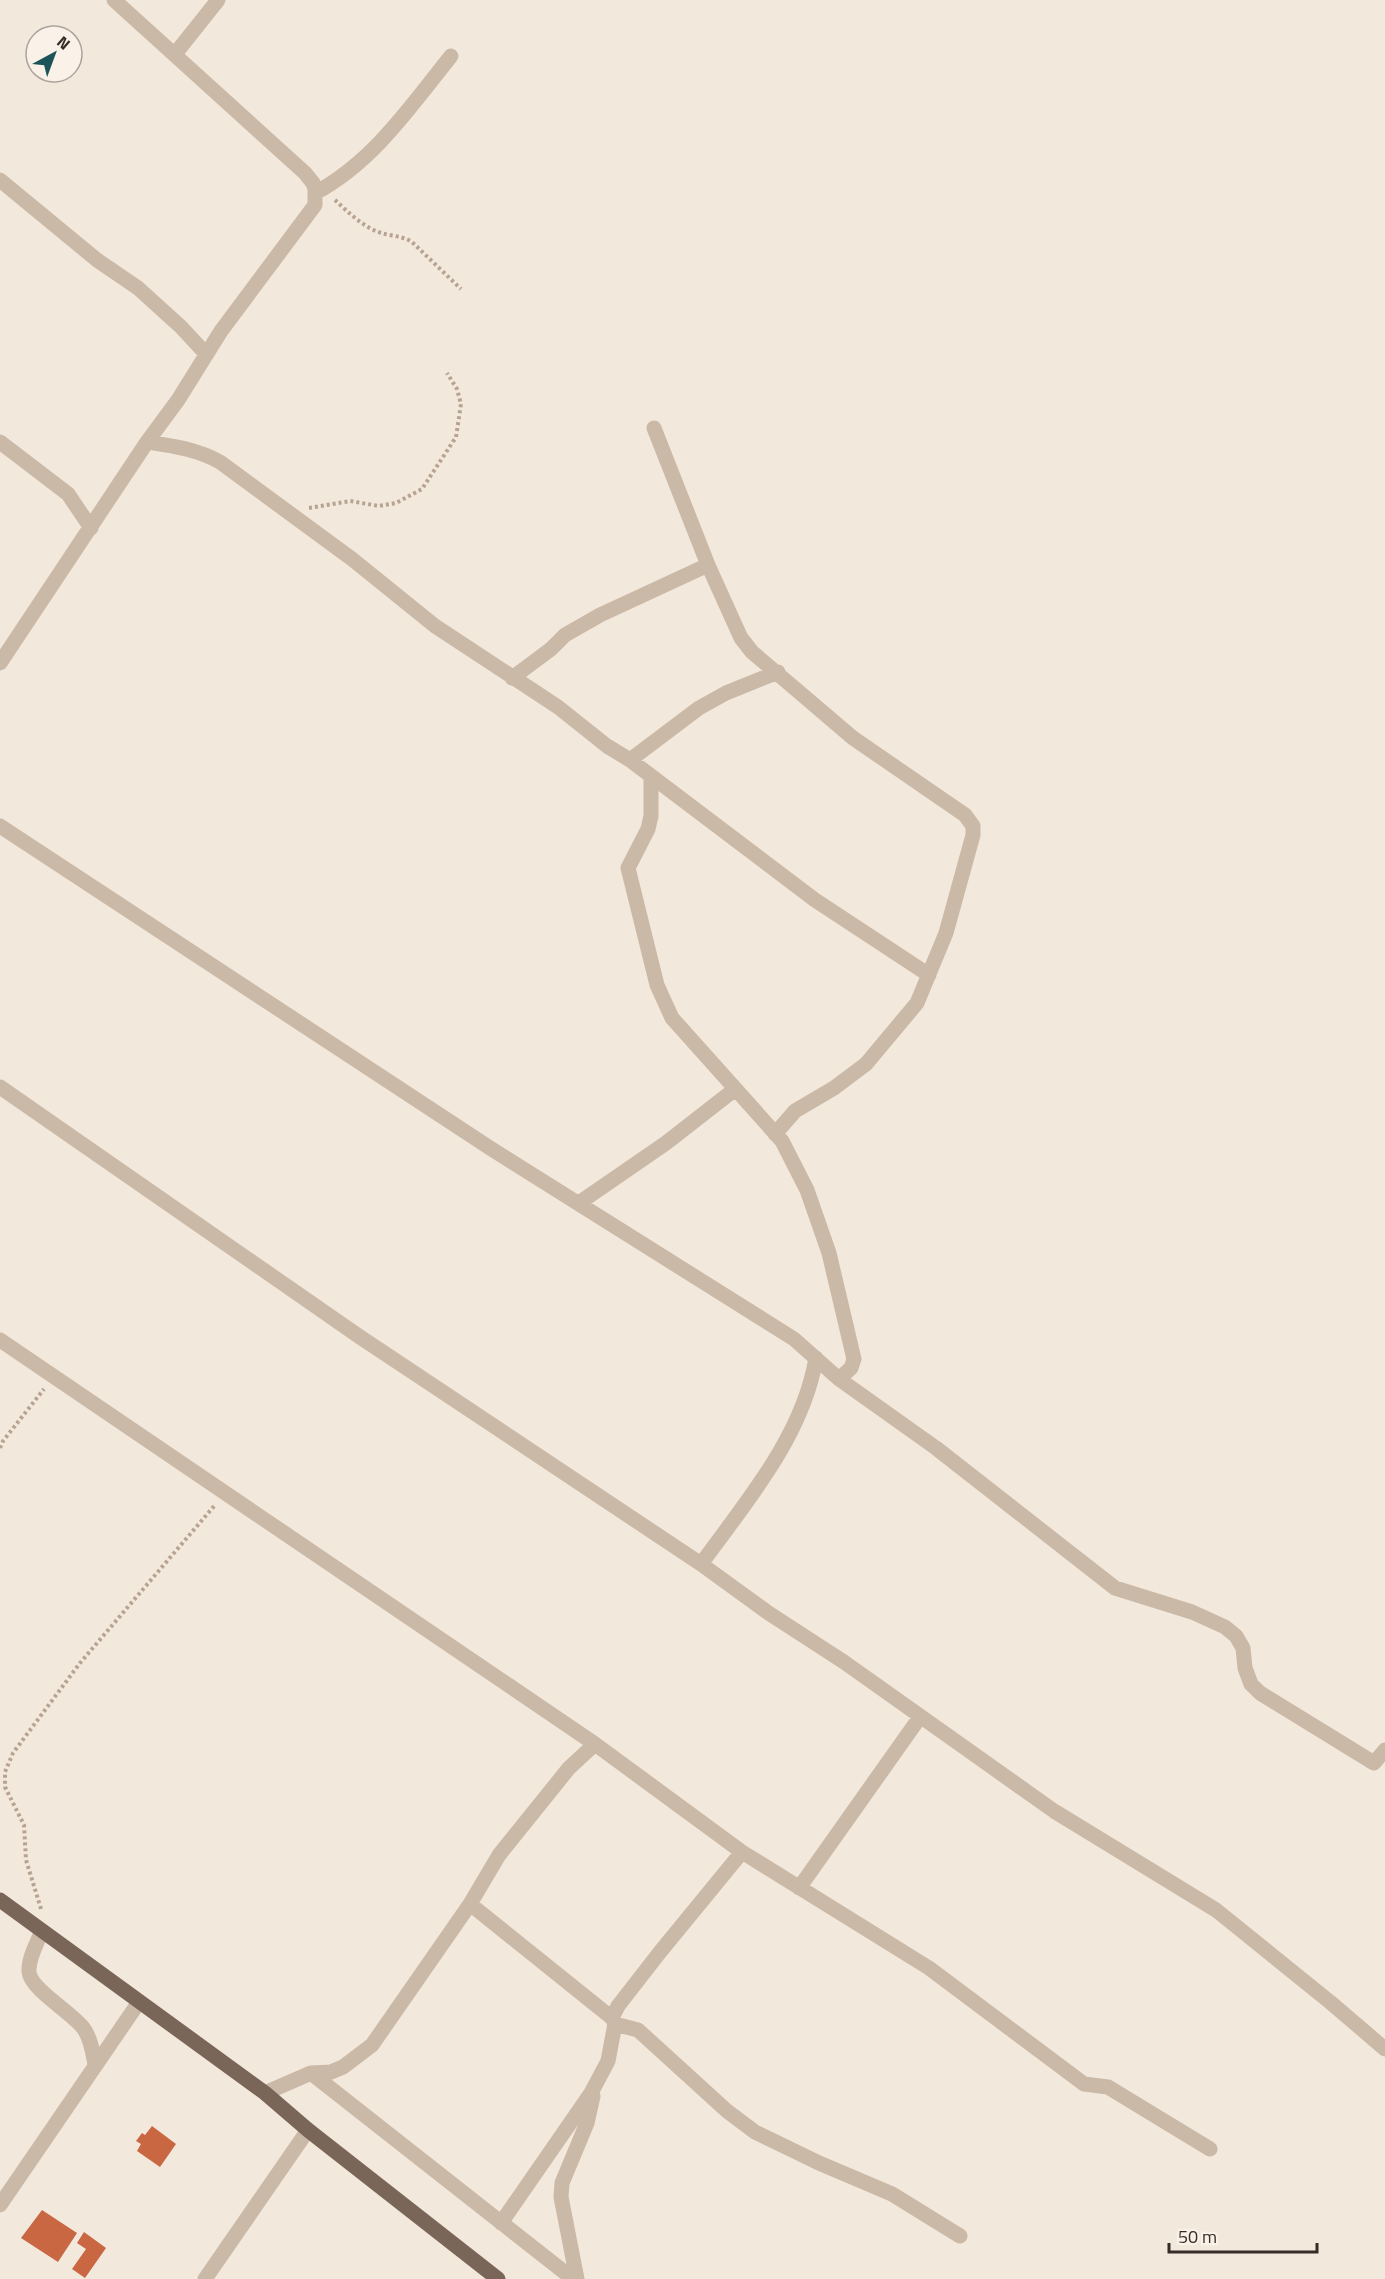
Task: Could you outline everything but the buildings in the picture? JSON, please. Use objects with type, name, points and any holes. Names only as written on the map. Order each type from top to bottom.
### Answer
[{"type":"main road","points":[[2,1903],[265,2093],[308,2130],[498,2279]]},
{"type":"street","points":[[114,0],[305,173],[319,191]]},
{"type":"street","points":[[175,54],[218,0]]},
{"type":"street","points":[[0,663],[147,442],[178,400],[206,354],[315,206],[319,191],[336,182],[389,133],[452,56]]},
{"type":"street","points":[[0,180],[96,260],[138,288],[181,327],[206,354]]},
{"type":"street","points":[[654,428],[708,565],[741,638],[752,652],[853,738],[970,820],[973,835],[946,933],[917,1003],[866,1064],[834,1088],[795,1111],[775,1134]]},
{"type":"street","points":[[0,442],[68,494],[91,528]]},
{"type":"street","points":[[147,442],[188,448],[204,453],[220,462],[352,559],[435,626],[558,707],[814,900],[929,975]]},
{"type":"street","points":[[512,678],[552,649],[565,635],[600,615],[708,565]]},
{"type":"street","points":[[630,760],[699,708],[726,693],[778,672]]},
{"type":"street","points":[[651,776],[651,816],[648,829],[628,868],[657,985],[672,1018],[782,1141],[807,1190],[829,1253],[854,1359],[851,1368],[839,1380]]},
{"type":"street","points":[[0,826],[284,1014],[794,1339],[839,1380],[936,1448],[1115,1588],[1192,1612],[1225,1627],[1236,1636],[1243,1648],[1245,1668],[1251,1684],[1260,1693],[1374,1763],[1385,1750]]},
{"type":"street","points":[[0,1087],[360,1337],[844,1662],[1054,1811],[1216,1910],[1385,2049]]},
{"type":"street","points":[[579,1203],[666,1143],[734,1090]]},
{"type":"street","points":[[0,1340],[595,1744],[742,1852],[929,1968],[1084,2084],[1108,2087],[1210,2149]]},
{"type":"street","points":[[700,1564],[750,1495],[783,1444],[810,1388],[816,1358]]},
{"type":"street","points":[[799,1888],[920,1717]]},
{"type":"street","points":[[265,2093],[311,2073],[331,2072],[342,2067],[372,2045],[470,1904],[499,1855],[569,1768],[595,1744]]},
{"type":"street","points":[[501,2223],[596,2084],[609,2061],[613,2021],[618,2006],[742,1852]]},
{"type":"street","points":[[470,1904],[613,2021],[638,2030],[755,2132],[819,2163],[892,2193],[960,2236]]},
{"type":"street","points":[[45,1934],[32,1957],[29,1972],[32,1980],[85,2030],[95,2065]]},
{"type":"street","points":[[0,2205],[139,2002]]},
{"type":"street","points":[[311,2073],[575,2279]]},
{"type":"street","points":[[575,2279],[561,2197],[562,2183],[587,2123],[596,2084]]},
{"type":"street","points":[[205,2279],[308,2130]]},
{"type":"path","points":[[319,191],[369,228],[412,242],[462,289]]},
{"type":"path","points":[[291,514],[312,507],[350,501],[379,506],[396,503],[422,489],[456,437],[461,404],[457,389],[447,373]]},
{"type":"path","points":[[0,1448],[1,1439],[54,1377]]},
{"type":"path","points":[[45,1934],[26,1860],[24,1825],[5,1786],[5,1772],[13,1753],[80,1663],[225,1493]]},
{"type":"path","points":[[0,1784],[5,1786]]}]
